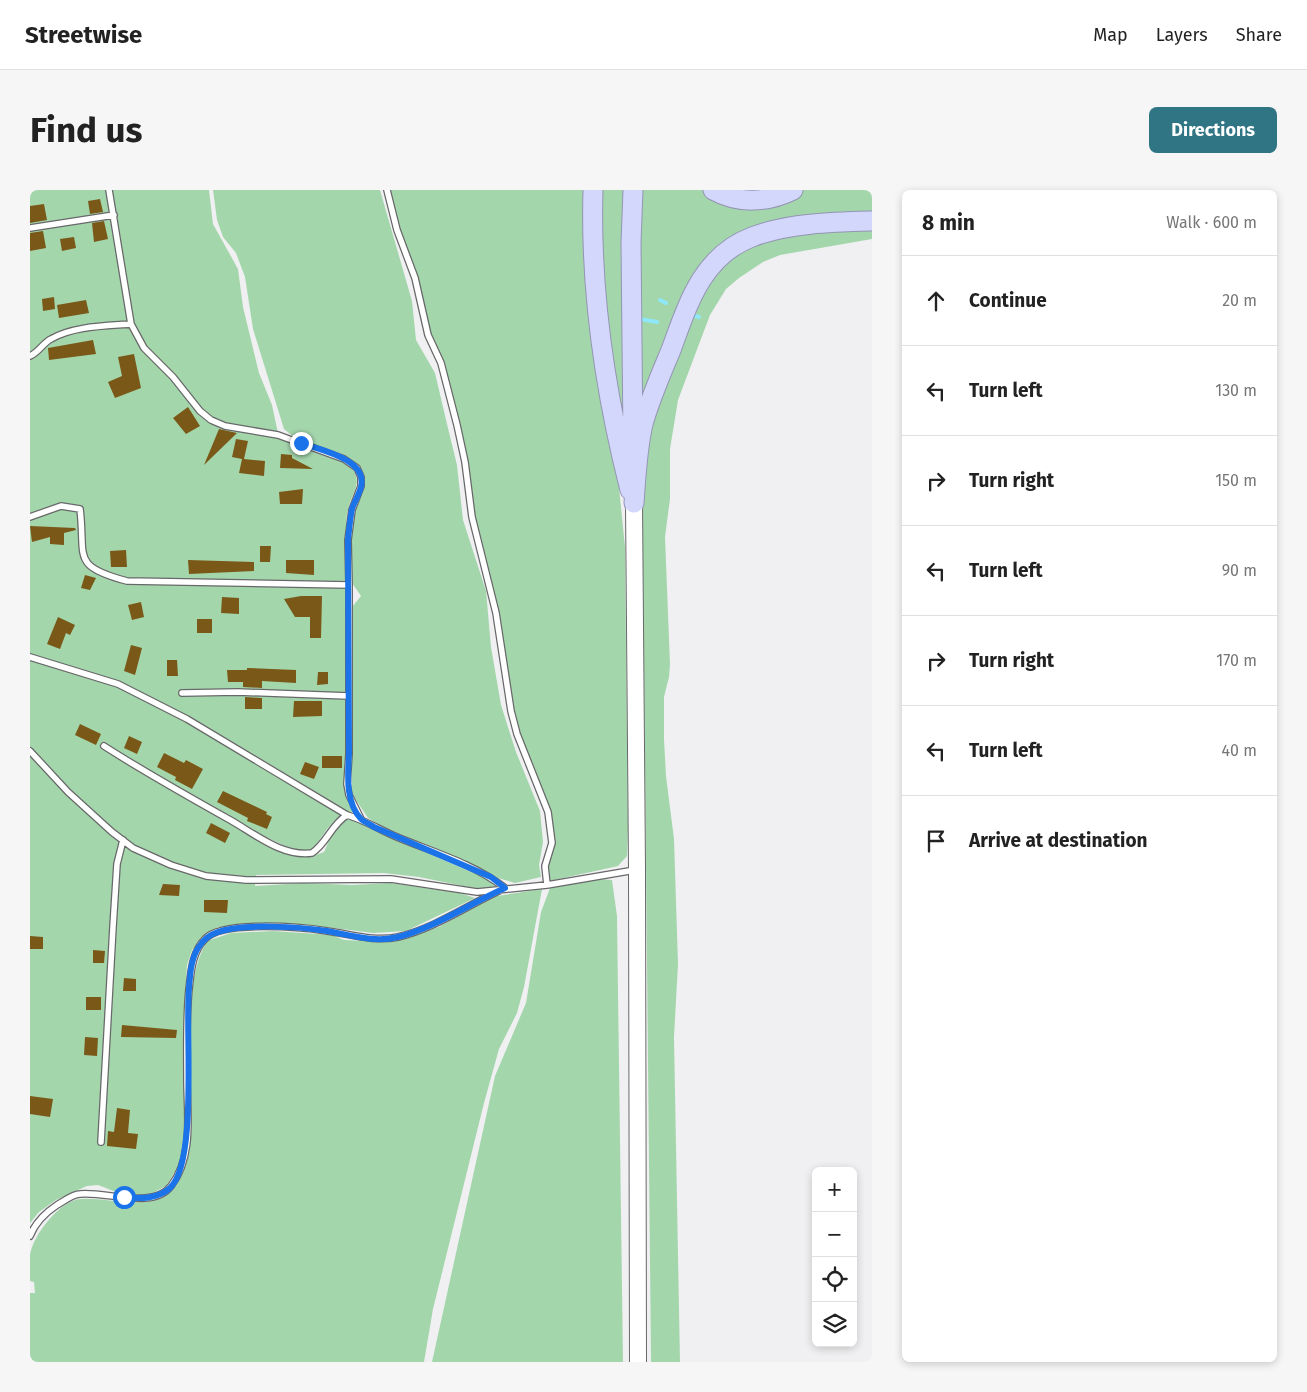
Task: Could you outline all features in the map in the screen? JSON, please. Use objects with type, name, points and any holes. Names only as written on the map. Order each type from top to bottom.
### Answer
[{"type":"highway","points":[[594,190],[593,246],[596,305],[618,444],[634,504]]},
{"type":"highway","points":[[633,190],[631,243],[634,504]]},
{"type":"highway","points":[[713,190],[731,198],[754,200],[767,199],[793,190]]},
{"type":"highway","points":[[634,504],[643,424],[682,318],[696,286],[705,273],[728,250],[752,237],[773,231],[805,226],[872,221]]},
{"type":"main road","points":[[634,504],[638,869],[638,1362]]},
{"type":"lane","points":[[109,190],[131,324],[144,348],[211,420],[225,426],[278,435],[344,459],[357,468],[361,477],[361,486],[352,510],[350,525],[347,784],[349,794],[361,819]]},
{"type":"lane","points":[[387,190],[397,230],[415,278],[428,335],[440,363],[457,425],[465,462],[472,518],[496,613],[510,711],[517,734],[548,812],[552,843],[545,866],[547,885]]},
{"type":"lane","points":[[30,228],[114,215]]},
{"type":"lane","points":[[30,356],[36,353],[50,339],[68,332],[131,324]]},
{"type":"lane","points":[[30,517],[61,506],[80,509],[81,551],[86,564],[104,575],[127,581],[349,585]]},
{"type":"lane","points":[[30,657],[118,684],[235,746],[347,816],[361,819],[395,836],[483,874],[505,888]]},
{"type":"lane","points":[[182,693],[238,692],[349,696]]},
{"type":"lane","points":[[104,746],[187,798],[262,840],[288,851],[312,854],[322,846],[338,821],[347,816]]},
{"type":"lane","points":[[31,755],[68,792],[124,840],[171,866],[206,876],[246,880],[391,879],[477,892],[547,885],[638,869]]},
{"type":"lane","points":[[101,1142],[117,864],[124,840]]},
{"type":"lane","points":[[30,1236],[49,1210],[78,1194],[98,1193],[138,1198],[153,1196],[171,1187],[184,1163],[189,1128],[188,1001],[191,970],[197,949],[206,938],[219,931],[236,928],[326,931],[369,938],[397,937],[442,920],[505,888]]},
{"type":"green space","points":[[30,190],[209,190],[213,224],[238,269],[243,307],[259,373],[272,405],[279,438],[349,465],[356,476],[356,487],[348,509],[346,525],[347,745],[344,786],[346,797],[354,812],[347,813],[335,820],[312,850],[294,850],[268,838],[266,844],[295,855],[316,855],[324,852],[331,836],[343,820],[355,820],[485,878],[497,886],[478,889],[419,877],[384,873],[256,875],[255,886],[304,883],[352,885],[390,883],[460,893],[475,898],[406,931],[373,933],[326,927],[259,925],[218,927],[206,935],[192,950],[187,965],[185,999],[185,1130],[181,1162],[166,1186],[147,1196],[116,1192],[98,1185],[87,1186],[56,1200],[39,1212],[30,1223]]},
{"type":"green space","points":[[213,190],[380,190],[412,301],[416,340],[435,373],[457,465],[463,520],[486,591],[491,647],[501,705],[516,752],[540,811],[543,842],[539,865],[541,877],[515,883],[498,878],[460,859],[385,828],[368,818],[352,794],[352,607],[361,596],[352,583],[351,531],[354,514],[365,483],[363,474],[358,465],[350,460],[295,438],[284,429],[253,329],[245,277],[236,253],[223,237],[217,220]]},
{"type":"green space","points":[[390,190],[589,190],[625,547],[628,829],[627,856],[618,866],[550,881],[547,879],[548,867],[555,844],[551,811],[519,733],[508,685],[499,612],[475,517],[460,425],[443,363],[430,334],[417,278],[400,229]]},
{"type":"green space","points":[[599,190],[627,190],[627,406],[618,407],[598,270]]},
{"type":"green space","points":[[640,190],[703,190],[708,194],[793,196],[803,190],[872,190],[872,216],[725,246],[644,401],[638,401]]},
{"type":"green space","points":[[872,227],[872,239],[780,255],[763,262],[726,289],[710,315],[678,400],[670,449],[670,499],[665,537],[670,664],[664,697],[664,739],[666,776],[674,839],[678,964],[674,1037],[680,1362],[651,1362],[642,466],[645,441],[700,289],[731,254],[775,236]]},
{"type":"green space","points":[[600,879],[612,880],[617,916],[623,1362],[432,1362],[495,1076],[526,1003],[541,912],[550,888]]},
{"type":"green space","points":[[542,889],[524,987],[517,1013],[499,1049],[484,1103],[433,1309],[424,1362],[30,1362],[30,1293],[35,1293],[34,1282],[30,1281],[30,1255],[36,1238],[49,1220],[65,1205],[81,1199],[131,1202],[155,1200],[166,1195],[175,1186],[186,1166],[191,1132],[190,1016],[195,975],[207,941],[231,933],[273,931],[332,935],[344,940],[386,942],[439,927],[491,897]]},
{"type":"building","points":[[100,199],[103,212],[90,214],[88,201]]},
{"type":"building","points":[[44,204],[47,220],[30,223],[30,206]]},
{"type":"building","points":[[104,221],[108,239],[94,242],[92,223]]},
{"type":"building","points":[[43,231],[46,248],[30,251],[30,233]]},
{"type":"building","points":[[74,237],[76,248],[62,251],[60,239]]},
{"type":"building","points":[[54,297],[55,309],[43,311],[42,299]]},
{"type":"building","points":[[86,300],[89,313],[59,318],[57,305]]},
{"type":"building","points":[[93,340],[96,354],[49,360],[48,348]]},
{"type":"building","points":[[134,354],[141,388],[115,398],[108,382],[122,376],[118,357]]},
{"type":"building","points":[[188,407],[200,426],[186,434],[173,418]]},
{"type":"building","points":[[219,429],[237,433],[204,465]]},
{"type":"building","points":[[236,439],[248,441],[244,459],[265,461],[264,476],[239,473],[242,459],[232,457]]},
{"type":"building","points":[[281,454],[292,455],[292,458],[313,469],[280,468]]},
{"type":"building","points":[[303,489],[302,504],[280,504],[279,492]]},
{"type":"building","points":[[30,526],[75,528],[76,530],[64,533],[64,545],[50,544],[50,537],[32,542]]},
{"type":"building","points":[[260,546],[271,546],[270,562],[260,562]]},
{"type":"building","points":[[126,550],[127,567],[111,567],[110,551]]},
{"type":"building","points":[[188,560],[254,562],[254,571],[189,574]]},
{"type":"building","points":[[286,560],[314,560],[314,575],[286,573]]},
{"type":"building","points":[[85,575],[96,578],[90,590],[81,588]]},
{"type":"building","points":[[301,596],[322,596],[321,638],[310,638],[310,617],[295,617],[284,599]]},
{"type":"building","points":[[222,597],[239,598],[239,614],[221,613]]},
{"type":"building","points":[[141,602],[144,617],[132,620],[128,605]]},
{"type":"building","points":[[58,617],[75,625],[70,635],[66,633],[60,649],[47,644]]},
{"type":"building","points":[[197,619],[212,619],[212,633],[197,633]]},
{"type":"building","points":[[131,645],[142,648],[135,675],[124,671]]},
{"type":"building","points":[[167,660],[177,660],[178,676],[167,676]]},
{"type":"building","points":[[247,668],[296,670],[296,683],[262,681],[262,688],[243,687],[243,682],[228,682],[227,670],[247,670]]},
{"type":"building","points":[[318,672],[328,672],[328,684],[317,685]]},
{"type":"building","points":[[245,697],[262,698],[262,709],[245,709]]},
{"type":"building","points":[[294,701],[322,701],[322,716],[293,717]]},
{"type":"building","points":[[80,724],[101,734],[96,745],[75,735]]},
{"type":"building","points":[[129,736],[142,742],[137,754],[124,748]]},
{"type":"building","points":[[164,753],[184,763],[186,760],[203,769],[192,789],[175,780],[176,777],[157,767]]},
{"type":"building","points":[[322,756],[342,756],[342,768],[322,768]]},
{"type":"building","points":[[305,762],[319,767],[314,779],[300,774]]},
{"type":"building","points":[[223,791],[267,812],[266,814],[272,817],[267,829],[247,821],[248,818],[217,802]]},
{"type":"building","points":[[211,823],[230,833],[225,843],[206,833]]},
{"type":"building","points":[[163,884],[180,885],[179,896],[159,895]]},
{"type":"building","points":[[204,900],[228,900],[227,913],[204,912]]},
{"type":"building","points":[[30,936],[43,937],[43,949],[30,949]]},
{"type":"building","points":[[93,950],[105,951],[104,963],[93,963]]},
{"type":"building","points":[[124,978],[136,979],[136,991],[123,991]]},
{"type":"building","points":[[86,997],[101,997],[101,1010],[86,1010]]},
{"type":"building","points":[[122,1025],[177,1030],[176,1038],[121,1037]]},
{"type":"building","points":[[85,1037],[98,1038],[97,1056],[84,1055]]},
{"type":"building","points":[[30,1096],[53,1099],[50,1117],[30,1114]]},
{"type":"building","points":[[117,1108],[130,1110],[128,1133],[138,1134],[136,1149],[107,1146],[108,1131],[114,1132]]},
{"type":"waterway","points":[[660,300],[666,303]]},
{"type":"waterway","points":[[692,315],[699,317]]},
{"type":"waterway","points":[[640,319],[657,322]]},
{"type":"route","points":[[124,1197],[153,1196],[171,1187],[184,1163],[189,1128],[187,1082],[188,1001],[191,970],[197,949],[206,938],[219,931],[236,928],[326,931],[369,938],[397,937],[442,920],[482,898],[505,888],[491,877],[434,851],[374,827],[361,819],[354,807],[347,784],[349,754],[348,540],[352,510],[361,486],[361,477],[357,468],[344,459],[301,443]]}]
